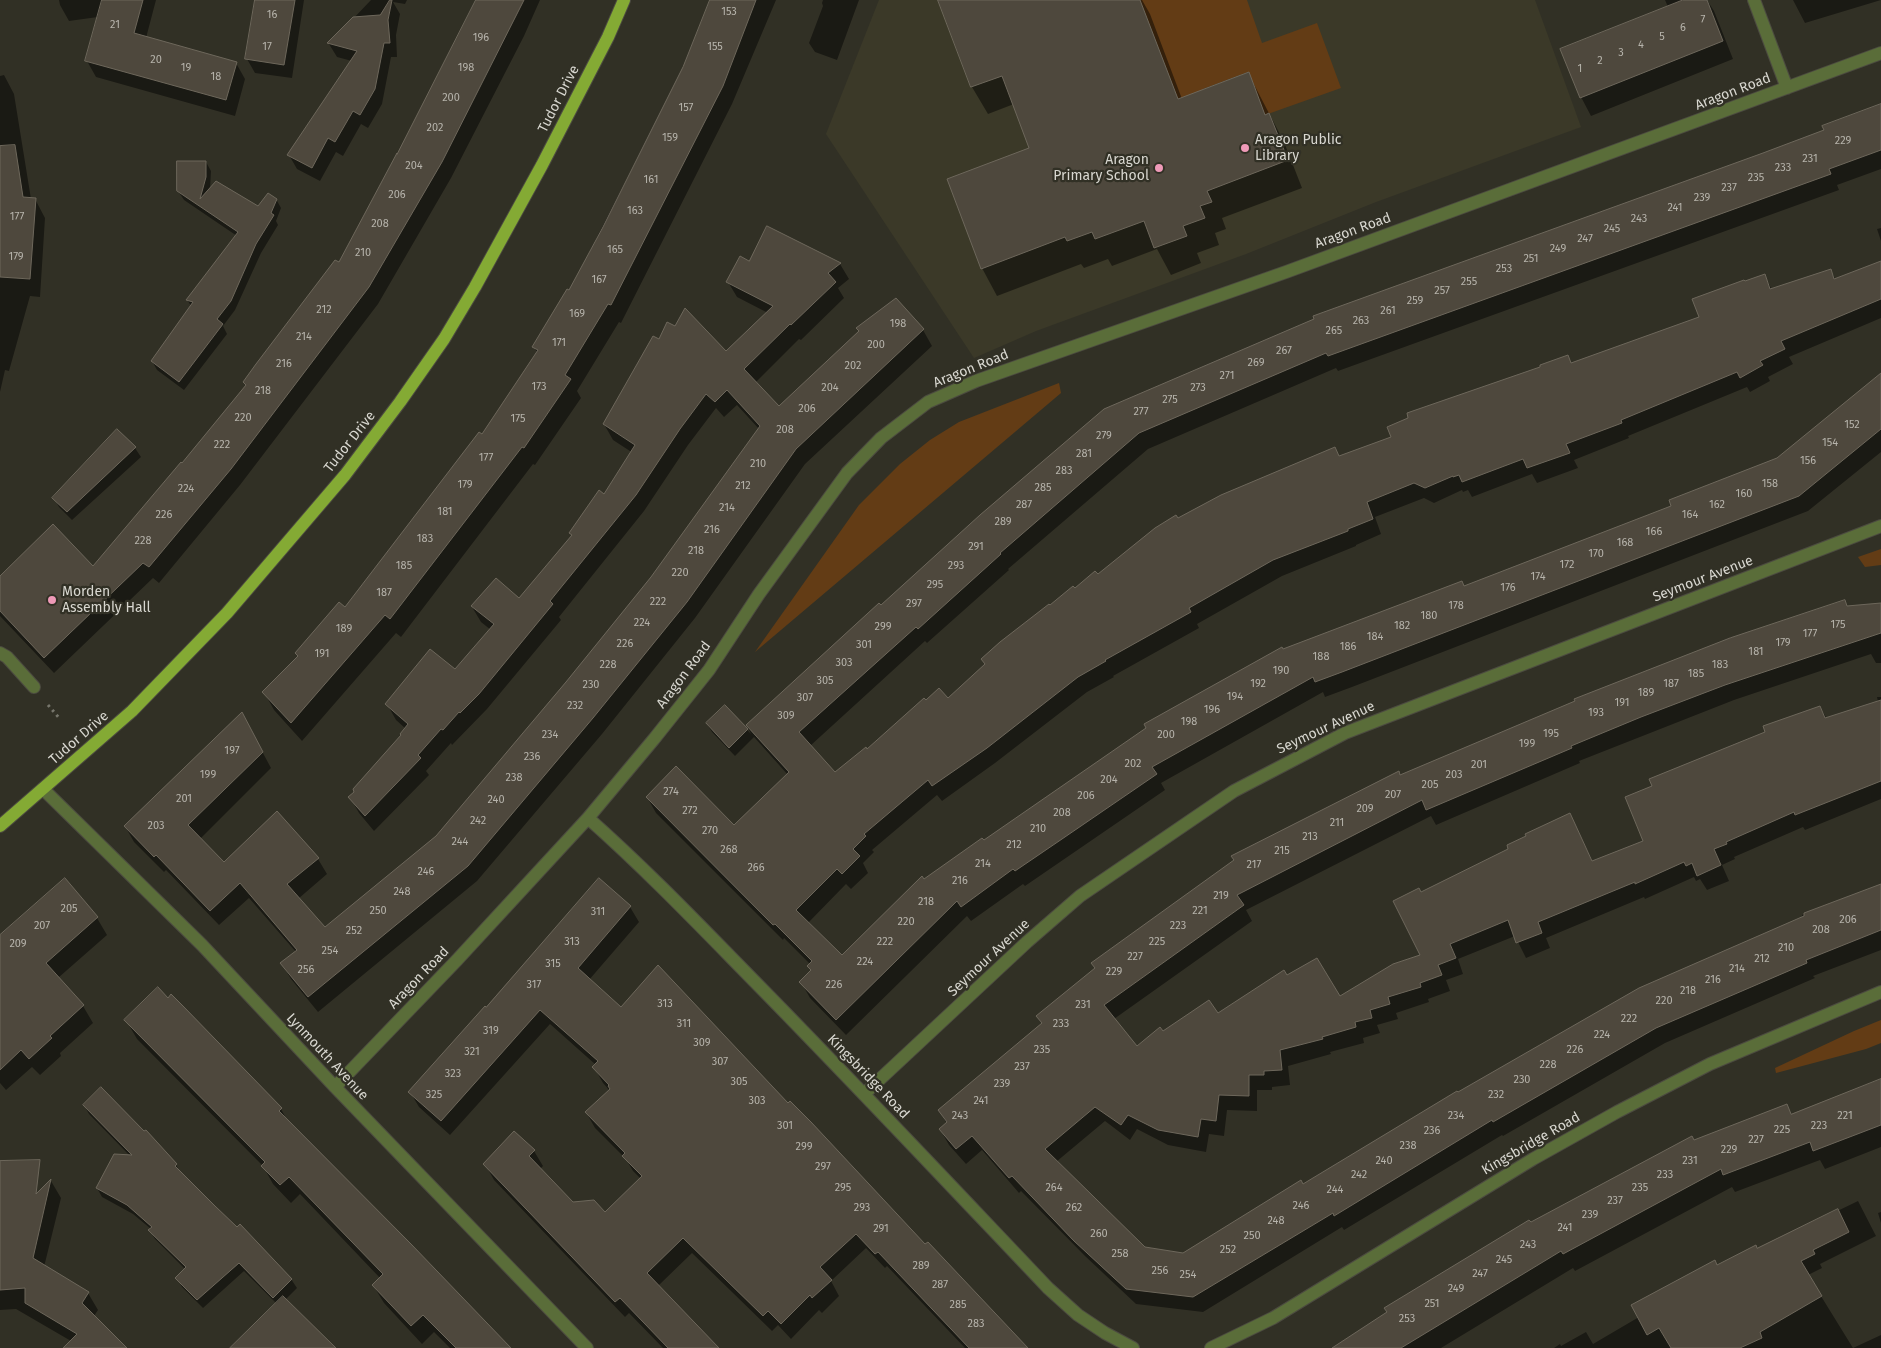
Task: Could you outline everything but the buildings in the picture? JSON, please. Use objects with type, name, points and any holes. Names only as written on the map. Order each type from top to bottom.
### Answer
[{"type":"main road","name":"Tudor Drive","points":[[0,826],[132,711],[228,613],[344,475],[400,402],[444,340],[475,287],[542,165],[608,37],[624,0]]},
{"type":"street","points":[[1754,0],[1787,88]]},
{"type":"street","name":"Aragon Road","points":[[334,1087],[456,960],[588,818],[708,670],[770,578],[847,473],[881,438],[928,402],[976,381],[1286,272],[1881,53]]},
{"type":"street","name":"Seymour Avenue","points":[[864,1094],[1027,942],[1080,896],[1234,792],[1345,733],[1881,526]]},
{"type":"street","points":[[0,653],[7,657],[34,687]]},
{"type":"street","name":"Lynmouth Avenue","points":[[43,789],[202,945],[334,1087],[587,1348]]},
{"type":"street","name":"Kingsbridge Road","points":[[588,818],[628,854],[864,1094],[1048,1288],[1078,1315],[1105,1333],[1133,1348]]},
{"type":"street","name":"Kingsbridge Road","points":[[1211,1348],[1273,1318],[1525,1164],[1617,1112],[1710,1064],[1881,992]]},
{"type":"shaded area","name":"Aragon Primary School","points":[[879,0],[1535,0],[1581,127],[1376,202],[1246,254],[1036,331],[974,358],[826,134]]},
{"type":"shaded area","points":[[1140,0],[1247,0],[1262,43],[1317,23],[1341,88],[1265,115],[1248,72],[1203,89],[1207,100],[1189,130]]},
{"type":"shaded area","points":[[1059,383],[1061,393],[755,652],[859,505],[900,464],[930,440],[959,422]]},
{"type":"shaded area","points":[[1881,549],[1881,565],[1865,567],[1858,557]]},
{"type":"shaded area","points":[[1881,1020],[1881,1043],[1866,1049],[1776,1073],[1775,1068]]},
{"type":"place","name":"Aragon Public Library","points":[[1245,148]]},
{"type":"place","name":"Aragon Primary School","points":[[1159,168]]},
{"type":"place","name":"Morden Assembly Hall","points":[[52,600]]}]
